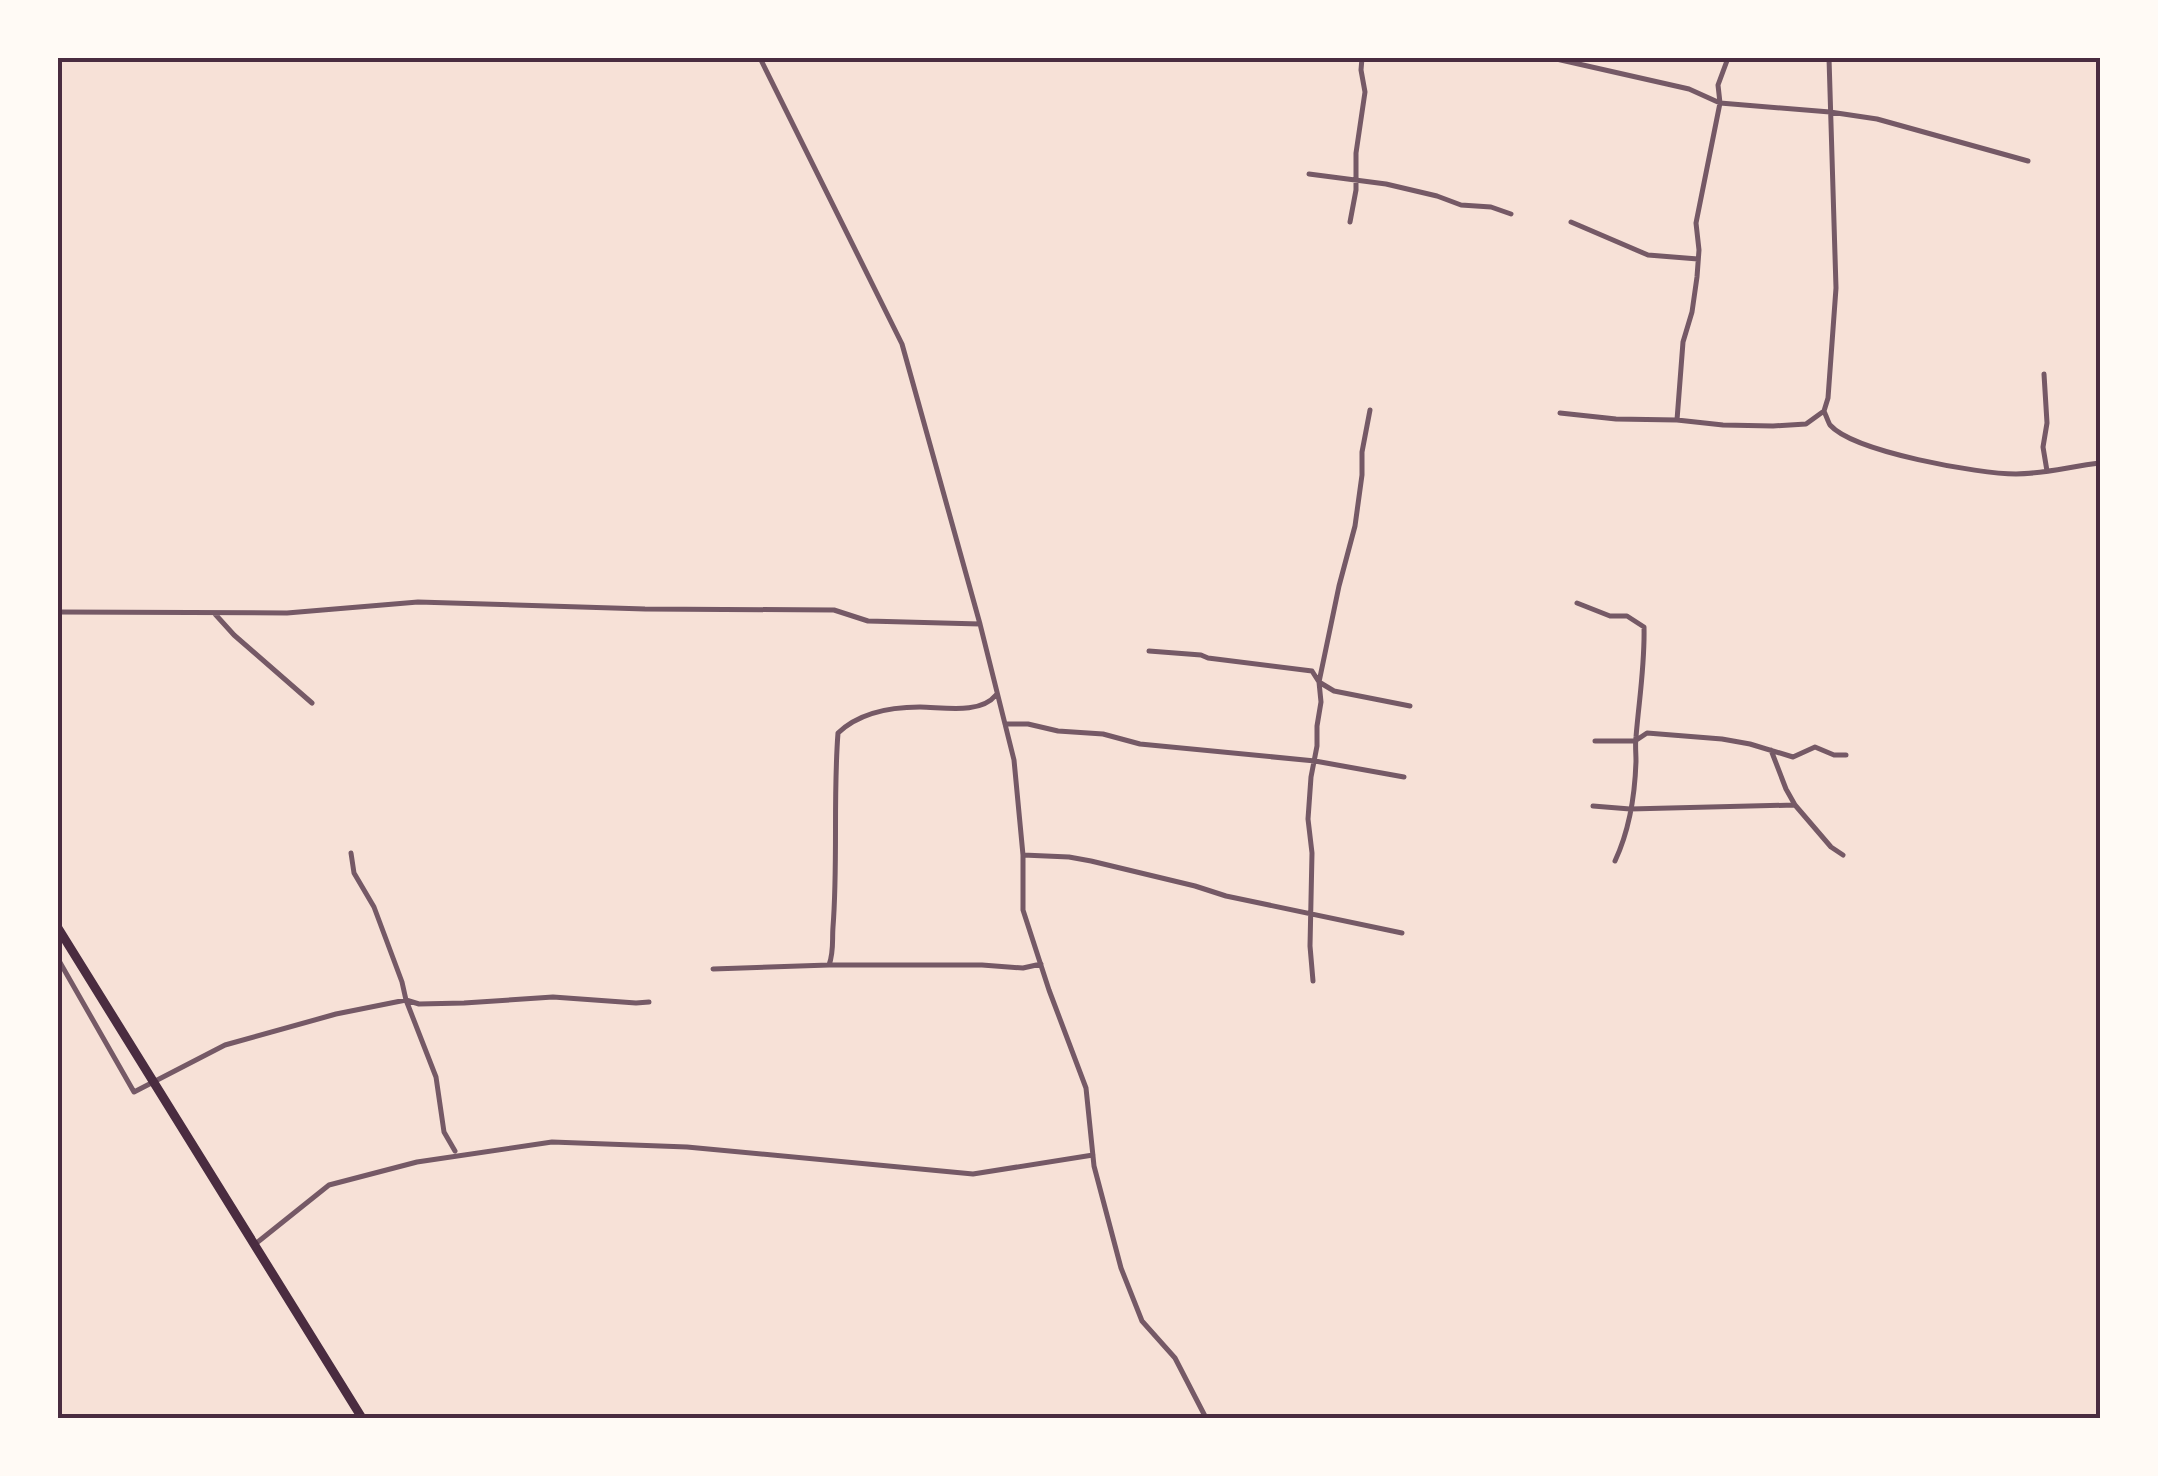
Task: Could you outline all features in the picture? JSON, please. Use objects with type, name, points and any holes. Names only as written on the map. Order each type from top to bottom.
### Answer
[{"type":"highway","points":[[58,928],[362,1418]]},
{"type":"street","points":[[760,58],[902,344],[1014,760],[1023,855],[1023,910],[1086,1088],[1093,1155],[1121,1268],[1142,1320],[1175,1358],[1206,1418]]},
{"type":"street","points":[[1350,222],[1365,92],[1362,58]]},
{"type":"street","points":[[1552,58],[1690,88],[1720,103],[1830,112],[1890,122],[2028,160]]},
{"type":"street","points":[[1677,420],[1683,342],[1692,312],[1698,259],[1696,223],[1720,103],[1718,85],[1728,58]]},
{"type":"street","points":[[1560,413],[1723,425],[1806,424],[1824,411],[1836,288],[1829,58]]},
{"type":"street","points":[[1309,174],[1397,187],[1510,214]]},
{"type":"street","points":[[1570,222],[1648,255],[1698,259]]},
{"type":"street","points":[[2044,374],[2043,446],[2047,471]]},
{"type":"street","points":[[1313,981],[1308,819],[1321,702],[1319,682],[1355,526],[1370,410]]},
{"type":"street","points":[[1824,411],[1830,425],[1860,443],[1945,466],[1991,474],[2020,474],[2100,462]]},
{"type":"street","points":[[58,612],[286,613],[418,602],[834,610],[868,621],[980,624]]},
{"type":"street","points":[[1577,603],[1610,616],[1627,616],[1644,628],[1636,762],[1630,809],[1615,861]]},
{"type":"street","points":[[213,613],[312,702]]},
{"type":"street","points":[[1149,651],[1312,670],[1319,682],[1334,691],[1410,706]]},
{"type":"street","points":[[829,965],[835,910],[838,733],[852,720],[878,712],[977,706],[990,703],[996,694]]},
{"type":"street","points":[[1004,724],[1104,734],[1140,744],[1315,761],[1404,777]]},
{"type":"street","points":[[1596,741],[1636,741],[1647,734],[1722,739],[1793,757],[1815,746],[1834,755],[1846,755]]},
{"type":"street","points":[[1771,750],[1795,805],[1842,855]]},
{"type":"street","points":[[1593,806],[1630,809],[1795,805]]},
{"type":"street","points":[[351,853],[354,873],[374,908],[436,1076],[444,1132],[456,1151]]},
{"type":"street","points":[[1023,855],[1092,861],[1226,896],[1402,933]]},
{"type":"street","points":[[58,959],[134,1092],[225,1045],[336,1014],[406,1000],[419,1004],[553,997],[649,1002]]},
{"type":"street","points":[[713,969],[829,965],[1023,968],[1040,964]]},
{"type":"street","points":[[254,1245],[328,1186],[417,1162],[552,1142],[686,1146],[973,1174],[1093,1155]]}]
